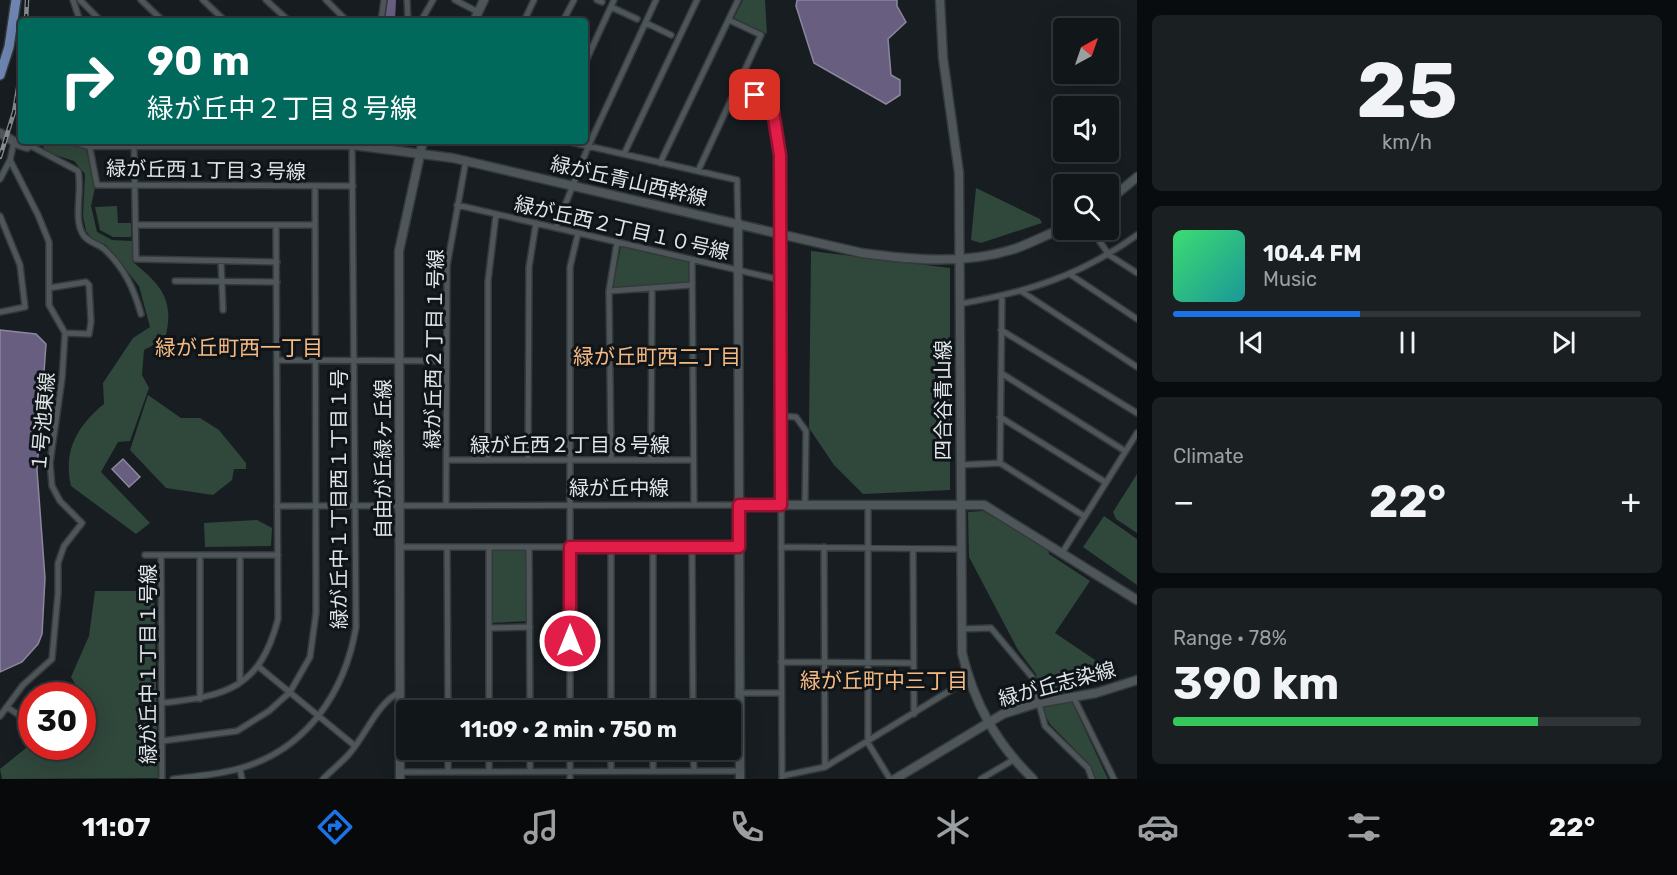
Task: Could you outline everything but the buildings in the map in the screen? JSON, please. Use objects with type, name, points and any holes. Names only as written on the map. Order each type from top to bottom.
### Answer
[{"type":"main road","points":[[0,75],[9,47],[15,0]]},
{"type":"street","points":[[73,0],[79,18]]},
{"type":"street","points":[[80,0],[99,18]]},
{"type":"street","points":[[141,0],[160,18]]},
{"type":"street","points":[[203,0],[222,18]]},
{"type":"street","points":[[266,0],[286,18]]},
{"type":"street","points":[[326,0],[344,18]]},
{"type":"street","points":[[381,18],[384,0]]},
{"type":"street","points":[[407,0],[408,18]]},
{"type":"street","points":[[423,18],[433,0]]},
{"type":"street","points":[[455,0],[478,12]]},
{"type":"street","points":[[475,18],[484,0]]},
{"type":"street","points":[[525,18],[534,0]]},
{"type":"street","points":[[564,18],[573,0]]},
{"type":"street","points":[[588,57],[614,0]]},
{"type":"street","points":[[556,228],[588,147],[656,0]]},
{"type":"street","points":[[624,154],[697,0]]},
{"type":"street","points":[[660,162],[738,0]]},
{"type":"street","name":"四合谷青山線","points":[[940,0],[943,58],[958,172],[962,653],[969,679],[987,722],[1013,760],[1033,779]]},
{"type":"street","points":[[611,7],[637,19]]},
{"type":"street","points":[[698,171],[761,35],[729,20]]},
{"type":"street","points":[[646,23],[671,35]]},
{"type":"street","points":[[738,85],[772,105],[780,155],[782,777],[825,767],[969,679]]},
{"type":"street","points":[[0,133],[18,142]]},
{"type":"street","points":[[0,180],[10,160],[14,142]]},
{"type":"street","points":[[33,144],[78,171],[81,182],[80,222],[83,235],[92,243],[103,248],[133,286],[141,314]]},
{"type":"street","name":"緑が丘西１丁目３号線","points":[[89,144],[97,185],[353,186]]},
{"type":"street","name":"緑が丘青山西幹線","points":[[104,144],[134,146],[253,144]]},
{"type":"street","name":"緑が丘青山西幹線","points":[[332,144],[466,160],[862,253],[917,261],[959,259],[1015,248],[1053,232]]},
{"type":"street","name":"自由が丘緑ヶ丘線","points":[[400,775],[399,251],[422,144]]},
{"type":"street","points":[[400,775],[448,771],[694,770],[740,775],[737,180],[577,144]]},
{"type":"street","name":"緑が丘中１丁目西１丁目１号","points":[[173,779],[240,769],[266,759],[296,740],[320,717],[340,684],[351,657],[356,627],[352,145]]},
{"type":"street","points":[[134,146],[136,260],[277,262]]},
{"type":"street","points":[[10,160],[38,214],[48,242],[49,305],[65,333],[89,334],[91,322],[89,285],[86,282],[49,288]]},
{"type":"street","name":"緑が丘西２丁目１号線","points":[[446,505],[447,266],[466,160]]},
{"type":"street","points":[[1119,192],[1137,177]]},
{"type":"street","points":[[162,741],[237,731],[269,711],[290,692],[310,657],[316,613],[315,187]]},
{"type":"street","name":"緑が丘西２丁目１０号線","points":[[457,204],[781,279]]},
{"type":"street","points":[[488,460],[488,281],[496,214]]},
{"type":"street","points":[[0,216],[20,265],[25,307],[0,312]]},
{"type":"street","points":[[528,460],[529,267],[536,223]]},
{"type":"street","points":[[136,225],[315,225]]},
{"type":"street","points":[[162,703],[200,699],[226,692],[240,682],[259,667],[272,641],[278,619],[276,226]]},
{"type":"street","points":[[570,700],[570,267],[578,233]]},
{"type":"street","points":[[959,304],[1002,296],[1071,275],[1109,255],[1137,236]]},
{"type":"street","points":[[1099,240],[1109,255],[1137,273]]},
{"type":"street","points":[[611,460],[609,291],[617,242]]},
{"type":"street","points":[[692,260],[694,504]]},
{"type":"street","points":[[221,261],[223,310]]},
{"type":"street","points":[[1071,275],[1137,319]]},
{"type":"street","points":[[175,281],[277,282]]},
{"type":"street","points":[[609,291],[692,285]]},
{"type":"street","points":[[651,460],[652,288]]},
{"type":"street","points":[[1021,291],[1137,367]]},
{"type":"street","points":[[1000,463],[1002,296]]},
{"type":"street","points":[[1001,330],[1137,413]]},
{"type":"street","name":"１号池東線","points":[[0,716],[23,685],[52,659],[58,593],[58,563],[64,546],[82,523],[60,501],[52,486],[50,463],[65,333]]},
{"type":"street","points":[[277,360],[447,361]]},
{"type":"street","points":[[1001,373],[1125,451]]},
{"type":"street","points":[[781,416],[796,417],[806,431],[805,505]]},
{"type":"street","points":[[1000,417],[1106,482]]},
{"type":"street","points":[[1062,553],[1137,433]]},
{"type":"street","name":"緑が丘西２丁目８号線","points":[[446,460],[693,460]]},
{"type":"street","points":[[960,465],[1000,463],[1084,516]]},
{"type":"street","points":[[868,505],[870,664],[868,742],[890,779]]},
{"type":"street","name":"緑が丘中線","points":[[276,506],[984,505],[1137,600]]},
{"type":"street","points":[[399,547],[739,547]]},
{"type":"street","points":[[447,547],[448,700]]},
{"type":"street","points":[[489,547],[489,700]]},
{"type":"street","points":[[529,547],[530,700]]},
{"type":"street","points":[[611,547],[611,700]]},
{"type":"street","points":[[653,547],[653,700]]},
{"type":"street","points":[[692,547],[693,700]]},
{"type":"street","points":[[781,547],[960,549]]},
{"type":"street","points":[[825,547],[825,767]]},
{"type":"street","points":[[913,549],[914,714]]},
{"type":"street","points":[[145,555],[161,555]]},
{"type":"street","name":"緑が丘中１丁目１号線","points":[[162,779],[161,555],[278,555]]},
{"type":"street","points":[[240,555],[240,682]]},
{"type":"street","points":[[200,556],[200,699]]},
{"type":"street","points":[[489,628],[530,627]]},
{"type":"street","points":[[961,629],[991,628],[1032,677],[1044,726],[1088,768],[1092,779]]},
{"type":"street","points":[[781,662],[912,663]]},
{"type":"street","points":[[259,667],[355,746]]},
{"type":"street","name":"緑が丘志染線","points":[[895,779],[987,722],[1038,703],[1095,693],[1137,680]]},
{"type":"street","points":[[323,779],[355,746],[388,698],[400,692]]},
{"type":"street","points":[[738,693],[781,693]]},
{"type":"street","points":[[1073,696],[1114,779]]},
{"type":"street","points":[[7,707],[18,714]]},
{"type":"street","points":[[448,760],[448,771]]},
{"type":"street","points":[[489,760],[489,771]]},
{"type":"street","points":[[530,760],[530,771]]},
{"type":"street","points":[[570,760],[570,779]]},
{"type":"street","points":[[611,760],[611,771]]},
{"type":"street","points":[[653,760],[653,770]]},
{"type":"street","points":[[694,760],[694,770]]},
{"type":"street","points":[[981,779],[1013,760]]},
{"type":"street","points":[[240,769],[242,779]]},
{"type":"green space","points":[[743,0],[765,0],[767,34],[734,18]]},
{"type":"green space","points":[[44,144],[68,144],[86,149],[95,188],[91,206],[97,232],[112,240],[132,241],[133,262],[159,287],[167,304],[168,325],[165,339],[144,350],[142,375],[149,388],[130,441],[118,442],[101,472],[150,523],[136,534],[71,486],[69,462],[74,440],[80,430],[104,404],[103,383],[133,338],[150,327],[139,286],[106,245],[92,239],[86,231],[83,216],[85,174],[74,161],[43,151]]},
{"type":"green space","points":[[976,188],[1040,219],[1042,223],[981,243],[971,240]]},
{"type":"green space","points":[[117,206],[118,223],[131,223],[131,237],[113,237],[100,230],[95,207]]},
{"type":"green space","points":[[621,246],[688,261],[690,282],[688,284],[616,288],[613,286]]},
{"type":"green space","points":[[811,251],[950,268],[950,490],[863,494],[834,465],[809,428]]},
{"type":"green space","points":[[148,395],[181,418],[200,418],[219,430],[246,463],[246,469],[234,469],[232,480],[213,495],[166,488],[130,450]]},
{"type":"green space","points":[[1137,474],[1137,533],[1116,519],[1113,512]]},
{"type":"green space","points":[[983,511],[1048,548],[1049,554],[1090,581],[1055,633],[1119,676],[1066,689],[1108,779],[1095,779],[1089,764],[1050,724],[1043,711],[1036,674],[1018,650],[969,557],[968,512]]},
{"type":"green space","points":[[1104,516],[1137,539],[1137,585],[1083,547]]},
{"type":"green space","points":[[257,520],[272,528],[271,546],[205,547],[204,523]]},
{"type":"green space","points":[[489,547],[529,547],[530,621],[489,623]]},
{"type":"green space","points":[[95,591],[154,591],[158,778],[2,779],[0,769],[18,754],[18,760],[96,760],[96,682],[74,682],[71,677],[89,636]]},
{"type":"shaded area","points":[[797,0],[897,0],[897,6],[906,22],[888,39],[891,75],[900,80],[900,95],[886,104],[814,63],[796,6]]},
{"type":"shaded area","points":[[0,330],[36,334],[46,344],[37,470],[45,578],[42,634],[38,644],[22,662],[0,672]]},
{"type":"shaded area","points":[[123,459],[140,477],[129,487],[112,469]]},
{"type":"waterway","points":[[389,18],[390,0]]},
{"type":"railway","points":[[26,18],[27,0]]},
{"type":"railway","points":[[0,157],[14,112],[18,88]]},
{"type":"district","name":"緑が丘町西一丁目","points":[[239,347]]},
{"type":"district","name":"緑が丘町西二丁目","points":[[657,356]]},
{"type":"district","name":"緑が丘町中三丁目","points":[[884,680]]},
{"type":"route","points":[[570,641],[570,547],[739,547],[739,505],[781,505],[780,155],[772,105],[755,95]]}]
